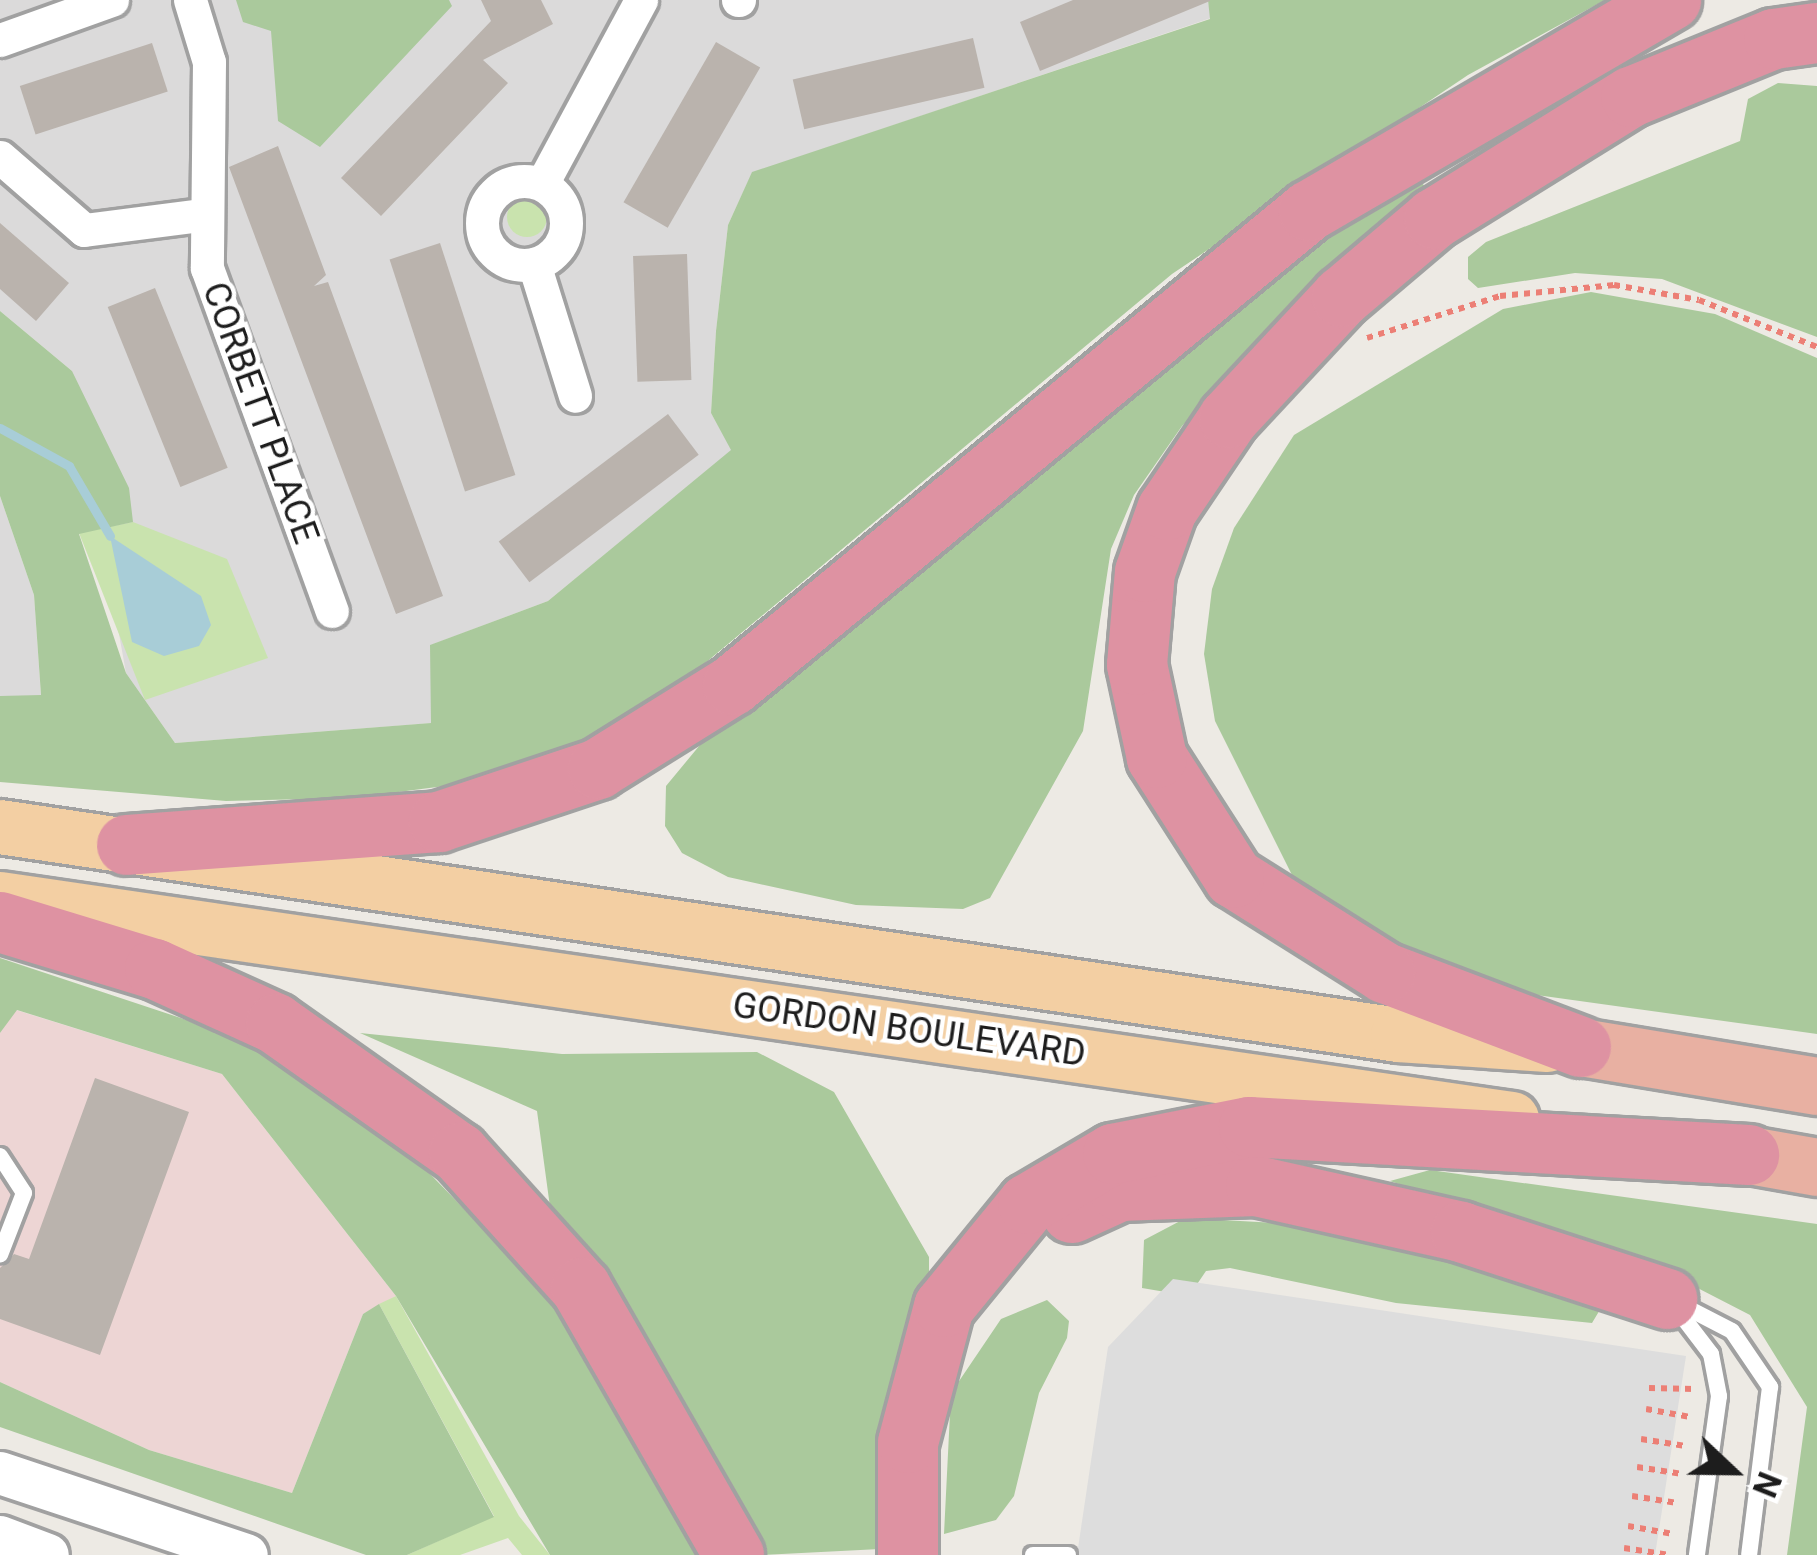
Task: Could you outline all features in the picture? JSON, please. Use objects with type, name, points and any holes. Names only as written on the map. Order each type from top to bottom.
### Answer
[{"type":"highway","points":[[127,845],[439,822],[617,758],[733,685],[1309,211],[1671,0]]},
{"type":"highway","points":[[1581,1047],[1384,973],[1263,903],[1203,842],[1157,758],[1137,665],[1156,536],[1229,418],[1297,340],[1435,219],[1568,130],[1697,68],[1817,33]]},
{"type":"highway","points":[[0,922],[155,969],[276,1024],[443,1140],[581,1288],[734,1555]]},
{"type":"highway","name":"GORDON BOULEVARD","points":[[1581,1047],[1817,1086]]},
{"type":"highway","points":[[908,1555],[904,1486],[915,1406],[944,1307],[992,1239],[1069,1176],[1151,1141],[1249,1127],[1749,1155]]},
{"type":"highway","name":"GORDON BOULEVARD","points":[[1749,1155],[1817,1167]]},
{"type":"highway","points":[[915,1406],[1031,1242],[1120,1191],[1256,1186],[1461,1232],[1667,1299]]},
{"type":"main road","name":"GORDON BOULEVARD","points":[[0,827],[1398,1035],[1581,1047]]},
{"type":"main road","name":"GORDON BOULEVARD","points":[[0,899],[1749,1155]]},
{"type":"street","points":[[0,40],[112,0]]},
{"type":"street","name":"CORBETT PLACE","points":[[190,0],[209,62],[201,215],[221,323],[332,611]]},
{"type":"street","points":[[542,184],[641,0]]},
{"type":"street","points":[[0,157],[84,230],[201,215]]},
{"type":"street","points":[[534,264],[559,248],[567,221],[542,184]]},
{"type":"street","points":[[534,264],[490,249],[482,216],[498,189],[542,184]]},
{"type":"street","points":[[534,264],[575,396]]},
{"type":"street","points":[[0,1473],[247,1555]]},
{"type":"street","points":[[0,1537],[48,1555]]},
{"type":"lane","points":[[0,1156],[23,1192],[0,1255]]},
{"type":"lane","points":[[1667,1299],[1711,1354],[1720,1396],[1697,1555]]},
{"type":"lane","points":[[1667,1299],[1732,1331],[1770,1387],[1749,1555]]},
{"type":"lane","points":[[1044,1554],[1068,1555]]},
{"type":"path","points":[[1297,340],[1393,334],[1500,296],[1614,285],[1700,300],[1817,347]]},
{"type":"path","points":[[1649,1388],[1695,1390]]},
{"type":"path","points":[[1646,1409],[1690,1417]]},
{"type":"path","points":[[1641,1439],[1685,1446]]},
{"type":"path","points":[[1637,1467],[1682,1474]]},
{"type":"path","points":[[1632,1496],[1677,1503]]},
{"type":"path","points":[[1628,1526],[1672,1534]]},
{"type":"path","points":[[1624,1548],[1669,1555]]},
{"type":"shaded area","points":[[0,0],[1208,0],[1211,18],[752,173],[728,225],[716,331],[711,413],[732,450],[548,601],[431,645],[432,723],[175,743],[126,673],[72,371],[0,311]]},
{"type":"shaded area","points":[[0,496],[34,595],[41,696],[0,696]]},
{"type":"shaded area","points":[[16,1010],[222,1074],[396,1296],[363,1314],[292,1493],[149,1450],[0,1382],[0,1033]]},
{"type":"shaded area","points":[[1173,1279],[1686,1356],[1655,1555],[1077,1555],[1108,1347]]},
{"type":"green space","points":[[236,0],[449,0],[452,6],[320,147],[278,121],[271,31],[243,22]]},
{"type":"green space","points":[[1208,0],[1605,0],[1468,75],[1172,274],[650,709],[491,780],[352,798],[226,801],[0,782],[0,696],[41,695],[34,595],[0,496],[0,311],[72,371],[129,488],[133,522],[79,534],[126,673],[175,743],[431,723],[430,645],[548,601],[731,450],[711,413],[716,331],[728,225],[752,172],[1210,19]]},
{"type":"green space","points":[[1778,83],[1817,86],[1817,337],[1662,279],[1575,273],[1478,288],[1468,279],[1468,257],[1486,242],[1740,141],[1748,99]]},
{"type":"green space","points":[[1420,179],[1426,189],[1182,426],[1134,495],[1111,549],[1083,731],[990,898],[963,909],[856,905],[728,877],[682,853],[665,826],[666,786],[719,722],[1245,284]]},
{"type":"green space","points":[[527,197],[541,203],[547,217],[541,231],[527,237],[513,231],[507,217],[513,203]]},
{"type":"green space","points":[[1591,292],[1715,314],[1817,358],[1817,1034],[1522,993],[1401,954],[1298,887],[1215,721],[1204,654],[1212,589],[1234,528],[1294,435],[1503,309]]},
{"type":"green space","points":[[133,522],[227,559],[268,658],[145,700],[79,533]]},
{"type":"green space","points":[[0,958],[256,1043],[359,1101],[582,1330],[711,1555],[550,1555],[396,1296],[222,1074],[17,1010],[0,1033]]},
{"type":"green space","points":[[360,1033],[562,1054],[757,1052],[834,1092],[929,1257],[929,1291],[881,1430],[880,1549],[762,1555],[550,1207],[537,1111]]},
{"type":"green space","points":[[1430,1170],[1817,1224],[1817,1555],[1787,1555],[1807,1407],[1750,1315],[1684,1281],[1390,1181]]},
{"type":"green space","points":[[1182,1220],[1292,1224],[1610,1293],[1592,1323],[1396,1303],[1230,1268],[1206,1271],[1189,1296],[1142,1288],[1144,1240]]},
{"type":"green space","points":[[396,1296],[519,1516],[550,1555],[522,1555],[508,1538],[460,1555],[407,1555],[494,1516],[379,1304]]},
{"type":"green space","points":[[1047,1300],[1069,1321],[1067,1338],[1039,1393],[1014,1496],[996,1520],[944,1534],[951,1393],[1001,1319]]},
{"type":"green space","points":[[379,1304],[494,1517],[407,1555],[366,1555],[0,1427],[0,1382],[149,1450],[292,1493],[363,1314]]},
{"type":"water","points":[[110,536],[201,596],[211,625],[199,646],[164,656],[132,642]]},
{"type":"building","points":[[481,0],[541,0],[553,24],[483,60],[508,83],[381,216],[341,178],[491,21]]},
{"type":"building","points":[[1073,0],[1210,1],[1040,71],[1020,22]]},
{"type":"building","points":[[973,38],[984,88],[804,129],[793,80]]},
{"type":"building","points":[[716,42],[760,68],[668,228],[624,202]]},
{"type":"building","points":[[152,43],[168,92],[36,134],[20,86]]},
{"type":"building","points":[[278,146],[326,275],[314,286],[328,282],[443,596],[396,614],[229,167]]},
{"type":"building","points":[[0,223],[69,283],[36,321],[0,289]]},
{"type":"building","points":[[440,243],[515,475],[465,491],[390,259]]},
{"type":"building","points":[[687,254],[691,380],[637,382],[633,256]]},
{"type":"building","points":[[155,288],[228,468],[180,487],[108,307]]},
{"type":"building","points":[[668,414],[699,455],[529,582],[499,542]]},
{"type":"building","points":[[95,1078],[189,1112],[100,1355],[0,1319],[0,1268],[14,1254],[29,1259]]},
{"type":"waterway","points":[[0,428],[69,466],[110,536]]}]
